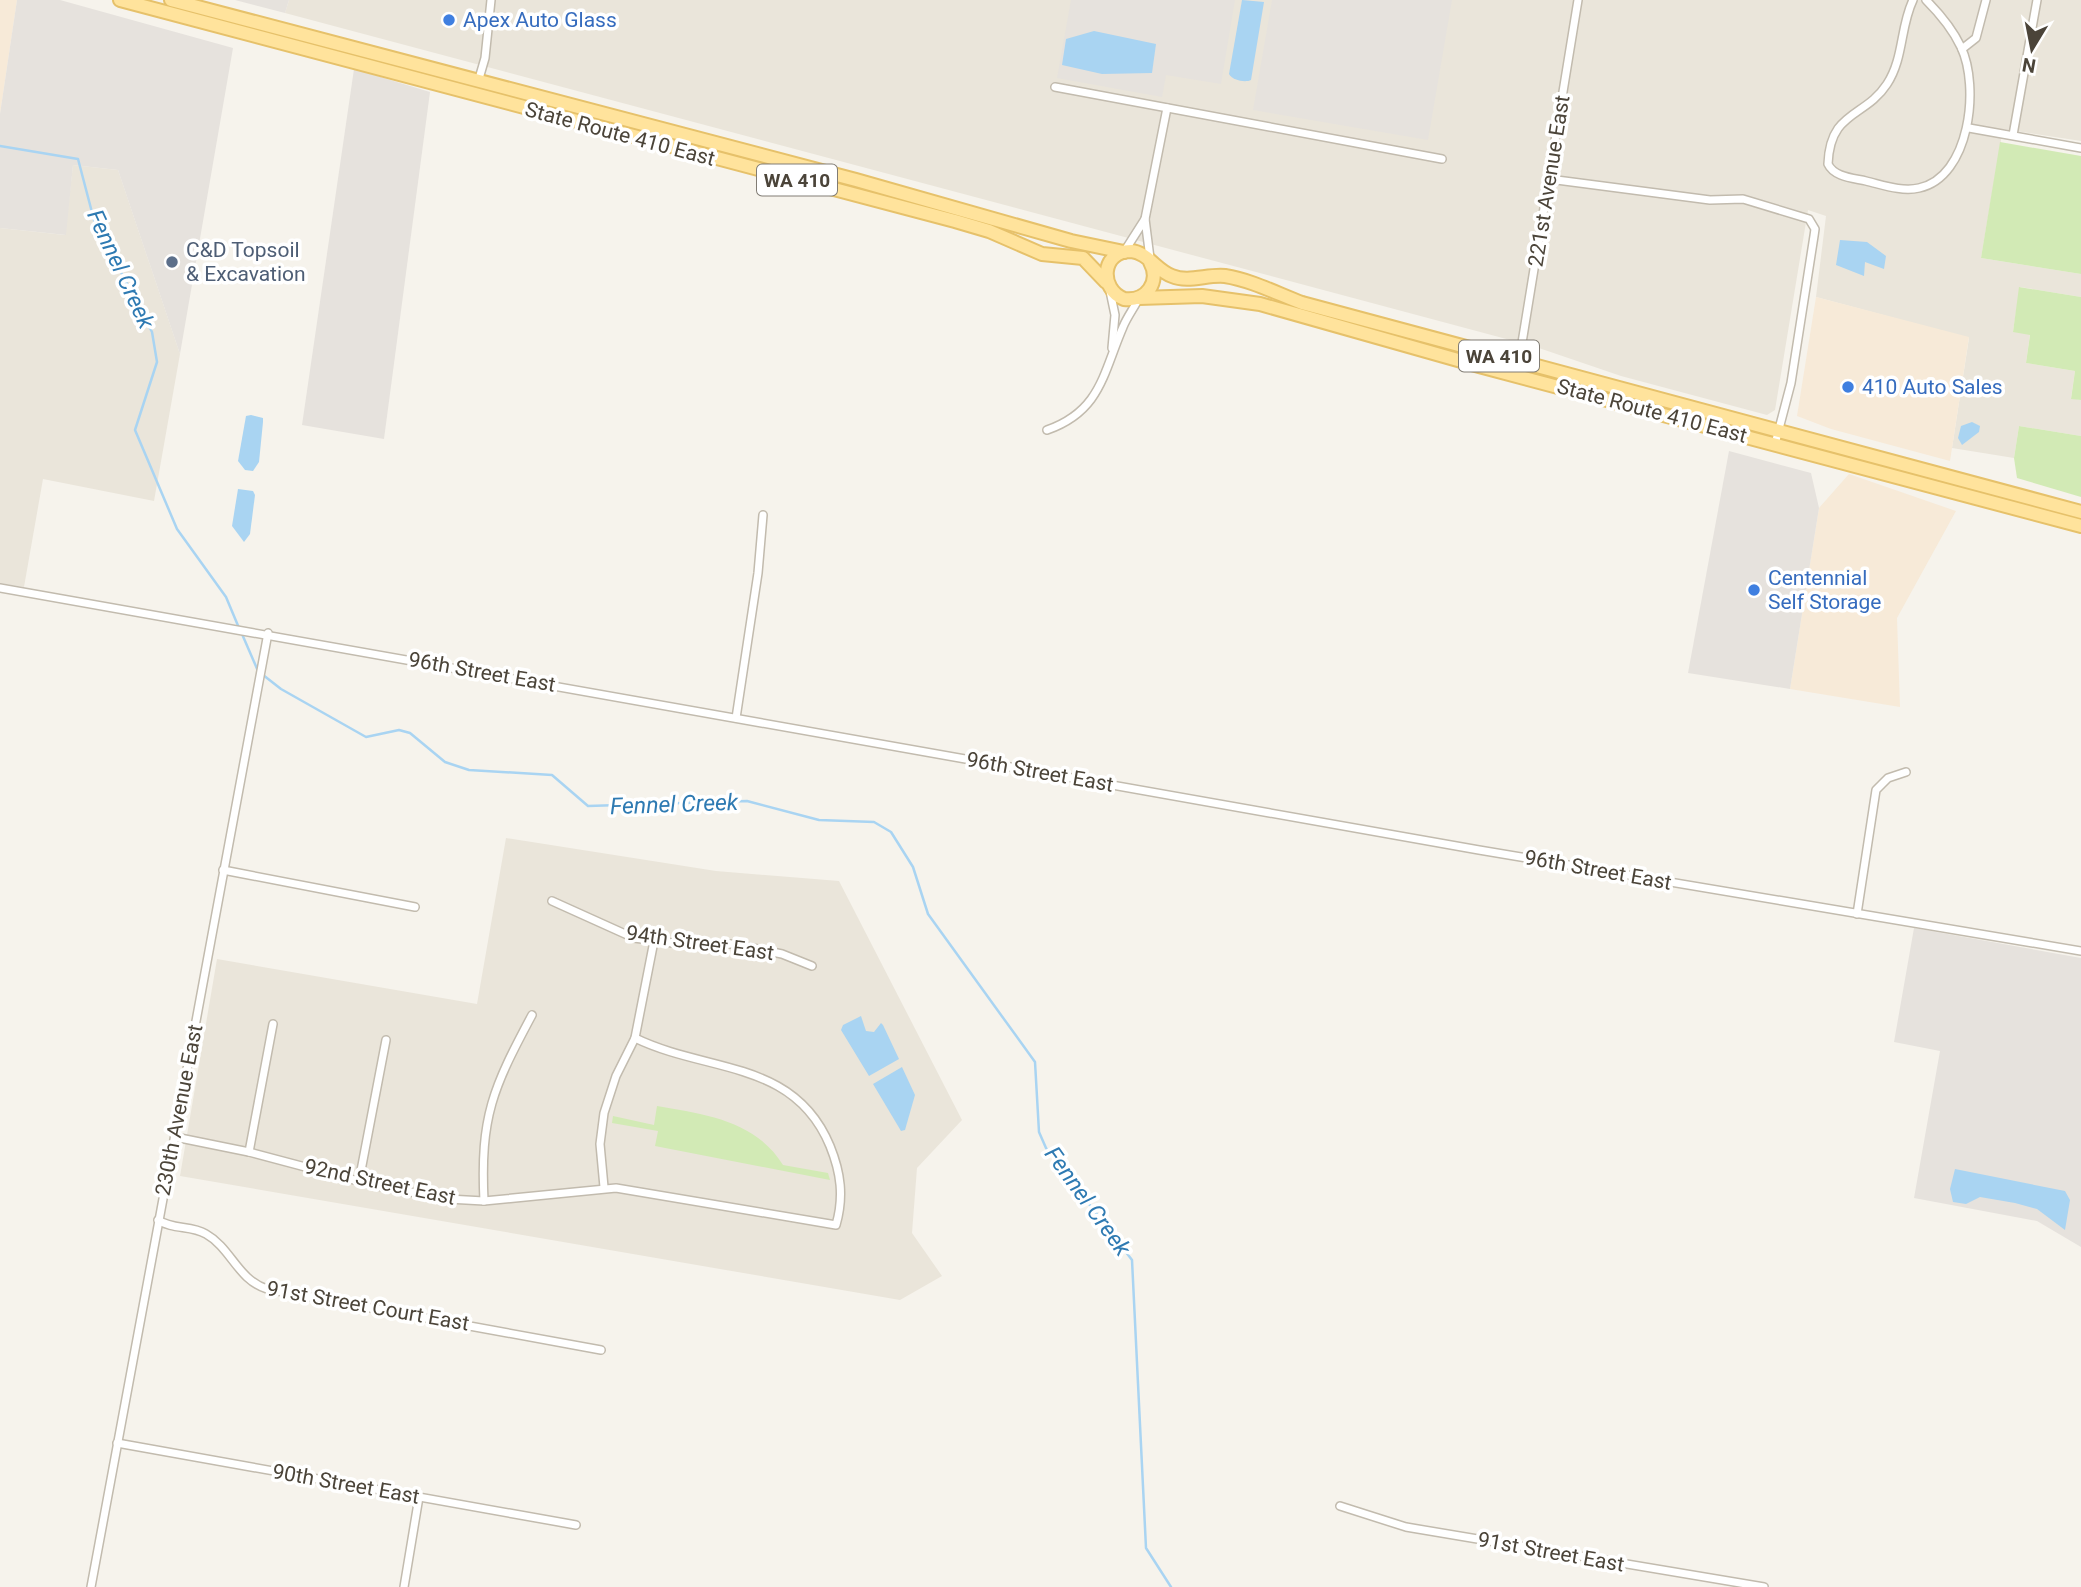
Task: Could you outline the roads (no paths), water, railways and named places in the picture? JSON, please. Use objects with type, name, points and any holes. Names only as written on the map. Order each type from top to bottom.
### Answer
[{"type":"main road","name":"State Route 410 East","points":[[120,0],[955,221],[989,231],[1042,254],[1083,258],[1108,286]]},
{"type":"main road","name":"State Route 410 East","points":[[171,0],[1008,221],[1071,241],[1125,252]]},
{"type":"main road","name":"WA 410","points":[[1125,252],[1142,254],[1150,262]]},
{"type":"main road","points":[[1108,286],[1107,267],[1114,257],[1125,252]]},
{"type":"main road","name":"State Route 410 East","points":[[1150,262],[1179,279],[1207,275],[1238,279],[1302,303],[1519,361],[2081,526]]},
{"type":"main road","points":[[1139,298],[1153,285],[1154,273],[1150,262]]},
{"type":"main road","name":"WA 410","points":[[1108,286],[1124,299],[1139,298]]},
{"type":"main road","name":"State Route 410 East","points":[[1139,298],[1202,296],[1260,304],[1777,438],[2081,512]]},
{"type":"street","points":[[474,95],[485,58],[491,0]]},
{"type":"street","name":"221st Avenue East","points":[[1519,361],[1578,0]]},
{"type":"street","points":[[1913,0],[1906,14],[1899,57],[1891,77],[1882,92],[1846,117],[1836,132],[1828,164],[1836,173],[1903,189],[1933,184],[1955,160],[1969,128],[1968,88],[1962,49],[1938,12],[1926,0]]},
{"type":"street","points":[[1962,49],[1976,38],[1986,0]]},
{"type":"street","points":[[2013,135],[2037,0]]},
{"type":"street","points":[[1055,88],[1442,159]]},
{"type":"street","points":[[1150,262],[1145,219],[1167,108]]},
{"type":"street","points":[[1969,128],[2081,148]]},
{"type":"street","points":[[1549,179],[1631,192],[1710,200],[1743,199],[1810,219],[1815,229],[1813,246],[1791,383],[1777,438]]},
{"type":"street","points":[[1125,252],[1145,219]]},
{"type":"street","points":[[1108,286],[1115,315],[1111,359]]},
{"type":"street","points":[[1047,430],[1065,423],[1088,405],[1100,388],[1124,324],[1139,298]]},
{"type":"street","points":[[736,718],[757,585],[763,515]]},
{"type":"street","name":"96th Street East","points":[[0,588],[2081,951]]},
{"type":"street","name":"230th Avenue East","points":[[91,1587],[268,633]]},
{"type":"street","points":[[1857,914],[1877,790],[1888,778],[1906,772]]},
{"type":"street","points":[[223,870],[415,907]]},
{"type":"street","name":"94th Street East","points":[[552,901],[606,928],[654,942],[734,944],[782,954],[811,966]]},
{"type":"street","points":[[604,1187],[600,1144],[604,1113],[616,1076],[635,1038],[654,942]]},
{"type":"street","points":[[484,1201],[482,1150],[490,1103],[532,1015]]},
{"type":"street","points":[[248,1152],[273,1024]]},
{"type":"street","name":"92nd Street East","points":[[175,1137],[248,1152],[359,1181],[449,1199],[484,1201],[604,1187],[836,1225],[841,1209],[841,1185],[834,1156],[818,1121],[782,1087],[751,1072],[675,1056],[635,1038]]},
{"type":"street","points":[[359,1181],[386,1040]]},
{"type":"street","name":"91st Street Court East","points":[[159,1220],[166,1225],[205,1233],[218,1243],[244,1276],[267,1289],[601,1350]]},
{"type":"street","name":"90th Street East","points":[[117,1443],[576,1525]]},
{"type":"street","points":[[404,1587],[419,1497]]},
{"type":"street","name":"91st Street East","points":[[1340,1506],[1406,1527],[1764,1587]]},
{"type":"water","points":[[1242,0],[1264,2],[1251,80],[1245,81],[1229,74]]},
{"type":"water","points":[[1094,31],[1156,44],[1152,73],[1102,74],[1062,65],[1066,39]]},
{"type":"water","points":[[1840,240],[1867,242],[1886,256],[1884,269],[1865,262],[1864,276],[1836,265]]},
{"type":"water","points":[[246,416],[263,418],[259,462],[253,471],[245,470],[238,461]]},
{"type":"water","points":[[1972,422],[1980,426],[1979,432],[1962,445],[1958,438],[1961,426]]},
{"type":"water","points":[[238,489],[253,491],[255,495],[250,534],[244,542],[232,526]]},
{"type":"water","points":[[861,1016],[866,1031],[874,1032],[881,1023],[883,1025],[899,1059],[869,1076],[841,1030],[843,1025]]},
{"type":"water","points":[[902,1067],[915,1095],[905,1130],[901,1131],[873,1084]]},
{"type":"water","points":[[1955,1169],[2065,1191],[2070,1200],[2065,1230],[2037,1209],[2015,1203],[1980,1197],[1966,1204],[1953,1202],[1950,1189]]},
{"type":"waterway","name":"Fennel Creek","points":[[0,146],[78,159],[94,220],[152,332],[157,362],[135,430],[177,529],[226,597],[239,628]]},
{"type":"waterway","name":"Fennel Creek","points":[[242,634],[258,671],[281,689],[366,737],[399,730],[410,733],[445,762],[469,770],[552,775],[588,806],[747,801],[819,820],[874,822],[891,832],[913,867],[928,914],[1035,1062],[1039,1132],[1046,1148],[1132,1260],[1146,1548],[1171,1587]]},
{"type":"place","name":"Apex Auto Glass","points":[[449,20]]},
{"type":"place","name":"C&D Topsoil & Excavation","points":[[172,262]]},
{"type":"place","name":"410 Auto Sales","points":[[1848,387]]},
{"type":"place","name":"Centennial Self Storage","points":[[1754,590]]}]
